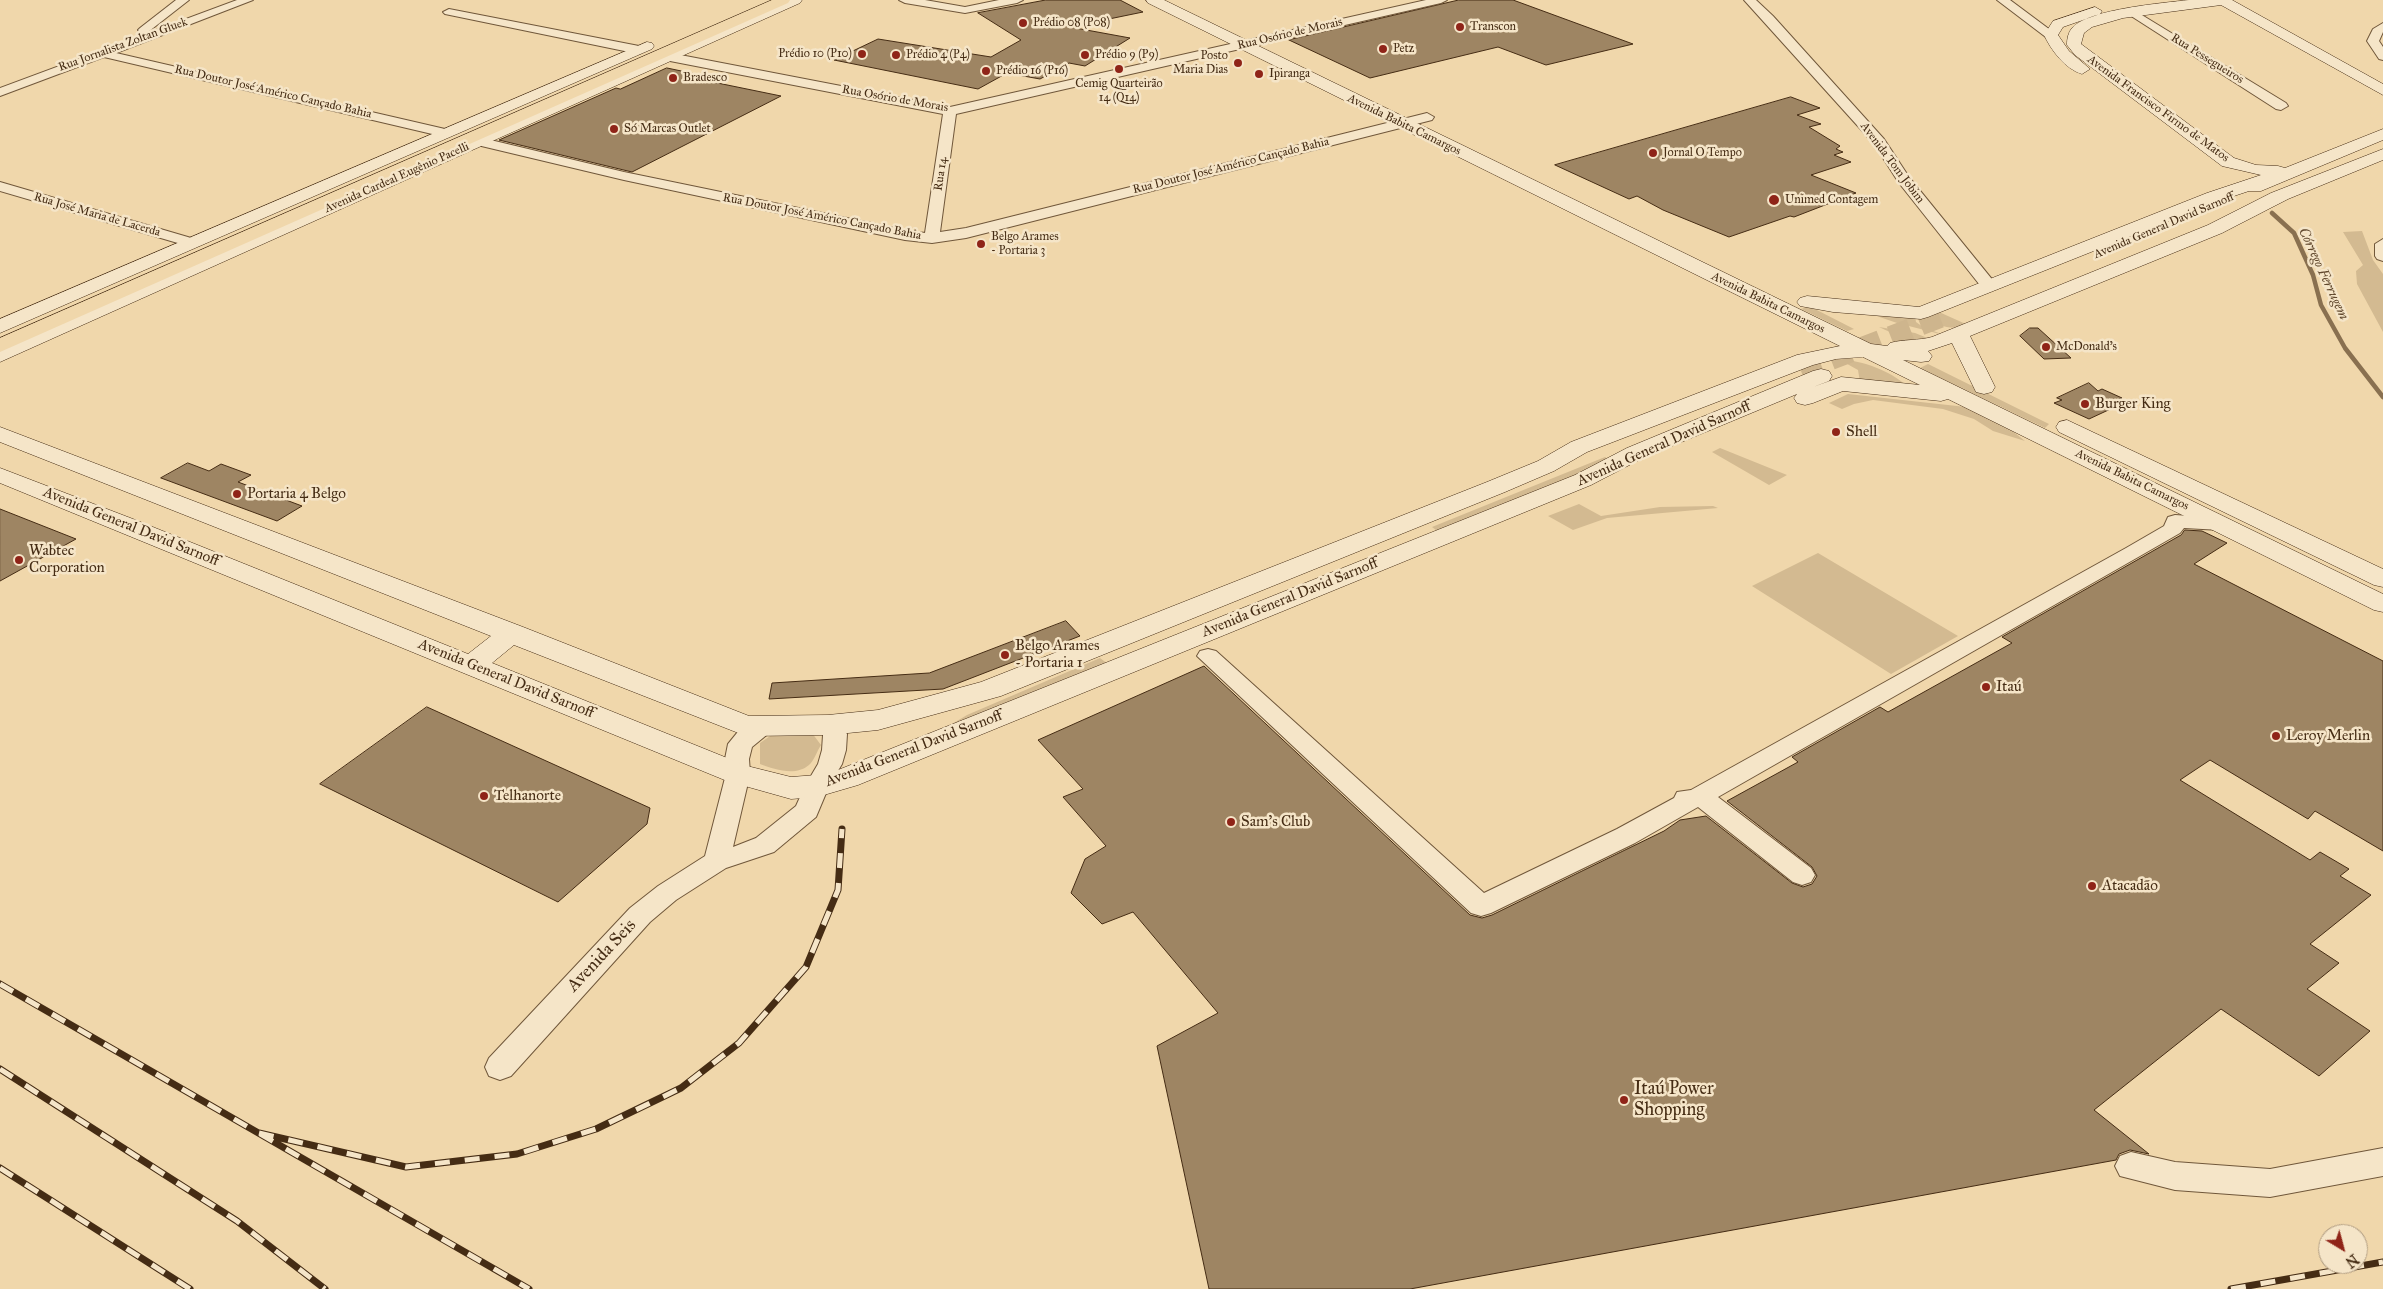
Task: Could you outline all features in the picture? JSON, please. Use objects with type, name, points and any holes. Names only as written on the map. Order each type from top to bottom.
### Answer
[{"type":"highway","name":"Avenida Cardeal Eugênio Pacelli","points":[[0,346],[494,120],[770,0]]},
{"type":"highway","name":"Avenida Cardeal Eugênio Pacelli","points":[[0,336],[410,164],[783,0]]},
{"type":"highway","points":[[368,166],[494,120]]},
{"type":"highway","points":[[410,164],[478,142]]},
{"type":"main road","name":"Avenida Cardeal Eugênio Pacelli","points":[[0,327],[754,0]]},
{"type":"main road","name":"Avenida Cardeal Eugênio Pacelli","points":[[0,356],[795,0]]},
{"type":"main road","name":"Avenida Babita Camargos","points":[[1153,0],[1401,123],[1806,343],[1912,352],[1974,392],[2155,491],[2383,604]]},
{"type":"main road","name":"Avenida Babita Camargos","points":[[1183,0],[1537,170]]},
{"type":"main road","points":[[2054,29],[2094,11],[2156,0]]},
{"type":"main road","points":[[2217,1],[2260,3],[2276,17],[2383,77]]},
{"type":"main road","points":[[2217,1],[2244,11],[2383,90]]},
{"type":"main road","points":[[2217,1],[2244,11]]},
{"type":"main road","name":"Avenida Francisco Firmo de Matos","points":[[2217,1],[2132,12],[2088,23],[2078,30],[2074,45],[2080,52],[2228,162],[2255,170],[2290,171]]},
{"type":"main road","name":"Avenida Francisco Firmo de Matos","points":[[2054,29],[2055,44],[2065,57],[2240,187]]},
{"type":"main road","points":[[1922,313],[1921,320],[1932,328],[1953,323],[2215,229],[2277,187],[2290,171],[2383,134]]},
{"type":"main road","points":[[1806,343],[1833,306],[1922,313],[2240,187],[2277,187],[2383,154]]},
{"type":"main road","name":"Avenida Babita Camargos","points":[[1670,235],[1730,265]]},
{"type":"main road","points":[[1806,343],[1837,351],[1864,349],[1912,352],[1925,346],[1953,323]]},
{"type":"main road","points":[[1953,323],[1974,392]]},
{"type":"main road","name":"Avenida Babita Camargos","points":[[1806,343],[1843,339],[1974,392],[2182,482],[2383,579]]},
{"type":"main road","points":[[1843,339],[1912,352]]},
{"type":"main road","points":[[1806,343],[1974,392]]},
{"type":"main road","name":"Avenida General David Sarnoff","points":[[0,434],[166,497],[746,726],[828,725],[878,720],[991,689],[1546,466],[1579,447],[1806,343]]},
{"type":"main road","name":"Avenida General David Sarnoff","points":[[0,475],[738,774],[791,788],[817,786],[848,778],[1583,480],[1635,453],[1806,343]]},
{"type":"main road","points":[[2155,491],[2153,486],[2155,482],[2162,480],[2182,482]]},
{"type":"main road","points":[[124,524],[166,497]]},
{"type":"main road","points":[[151,535],[197,510]]},
{"type":"main road","points":[[472,665],[513,633]]},
{"type":"street","points":[[130,42],[183,0]]},
{"type":"street","name":"Rua Jornalista Zoltan Gluek","points":[[0,92],[247,0]]},
{"type":"street","points":[[905,0],[965,10],[1017,0]]},
{"type":"street","name":"Rua Osório de Morais","points":[[670,57],[950,111],[1441,0]]},
{"type":"street","name":"Avenida Tom Jobim","points":[[1750,0],[1769,18],[1879,142],[1904,180],[1989,286]]},
{"type":"street","points":[[2003,0],[2030,18],[2054,29]]},
{"type":"street","points":[[449,12],[639,50]]},
{"type":"street","name":"Rua Pessegueiros","points":[[2132,12],[2281,106]]},
{"type":"street","points":[[2383,26],[2377,31],[2373,41],[2377,50],[2383,56]]},
{"type":"street","name":"Rua Doutor José Américo Cançado Bahia","points":[[102,53],[445,133]]},
{"type":"street","name":"Rua 14","points":[[932,238],[950,111]]},
{"type":"street","name":"Rua Doutor José Américo Cançado Bahia","points":[[478,142],[643,180],[905,235],[932,238],[966,232],[1427,117]]},
{"type":"street","name":"Rua José Maria de Lacerda","points":[[0,186],[193,243]]},
{"type":"street","points":[[2383,244],[2383,256]]},
{"type":"street","points":[[1208,656],[1480,906],[1626,836],[2081,581],[2106,564],[2173,529],[2175,521],[2221,524]]},
{"type":"street","name":"Avenida Seis","points":[[500,1067],[640,915],[667,893],[717,861],[765,845],[807,811],[817,786],[830,764],[834,750],[835,734],[828,725]]},
{"type":"street","points":[[717,861],[725,821],[738,774],[737,759],[740,744],[761,727]]},
{"type":"street","points":[[1692,798],[1802,875]]},
{"type":"street","points":[[2132,1166],[2175,1176],[2270,1183],[2379,1160]]},
{"type":"shaded area","points":[[2362,231],[2373,260],[2383,274],[2383,332],[2357,284],[2356,271],[2363,265],[2343,232]]},
{"type":"shaded area","points":[[1809,306],[1854,329],[1847,331],[1801,309]]},
{"type":"shaded area","points":[[1939,312],[1968,325],[1953,328],[1943,326],[1935,321],[1932,316]]},
{"type":"shaded area","points":[[1871,314],[1915,316],[1916,322],[1923,327],[1944,335],[1897,323]]},
{"type":"shaded area","points":[[1879,327],[1915,333],[1930,339],[1909,339]]},
{"type":"shaded area","points":[[1840,360],[1876,367],[1907,386],[1860,382],[1858,370]]},
{"type":"shaded area","points":[[1928,364],[2049,424],[2045,428],[1920,368]]},
{"type":"shaded area","points":[[1848,394],[1966,407],[2010,429],[2025,441],[1993,431],[1974,419],[1943,409],[1873,400],[1842,409],[1829,403]]},
{"type":"shaded area","points":[[1720,448],[1787,475],[1769,485],[1712,452]]},
{"type":"shaded area","points":[[1605,457],[1609,460],[1600,466],[1440,533],[1432,527]]},
{"type":"shaded area","points":[[1579,504],[1601,516],[1660,507],[1713,506],[1718,508],[1607,518],[1573,530],[1548,516]]},
{"type":"shaded area","points":[[1818,553],[1958,636],[1891,674],[1752,586]]},
{"type":"shaded area","points":[[1100,658],[1112,667],[932,736],[967,715]]},
{"type":"shaded area","points":[[812,733],[821,745],[811,763],[803,769],[784,771],[760,764],[760,743],[773,734]]},
{"type":"building","points":[[1046,0],[1120,0],[1143,12],[1070,27],[1130,38],[1085,66],[1069,63],[1040,79],[1007,73],[978,89],[834,60],[878,39],[991,57],[1021,40],[978,13]]},
{"type":"building","points":[[1459,0],[1513,0],[1633,44],[1546,65],[1498,47],[1370,78],[1289,40]]},
{"type":"building","name":"Só Marcas Outlet","points":[[667,68],[705,76],[698,79],[781,96],[632,172],[499,140],[616,88],[620,89]]},
{"type":"building","points":[[1791,97],[1820,108],[1797,115],[1821,124],[1809,127],[1840,146],[1836,149],[1843,152],[1834,155],[1851,162],[1811,175],[1856,193],[1794,217],[1790,216],[1729,237],[1663,210],[1637,196],[1629,199],[1555,165]]},
{"type":"building","name":"McDonald's","points":[[2030,328],[2038,328],[2071,358],[2044,359],[2020,336]]},
{"type":"building","name":"Burger King","points":[[2089,383],[2098,391],[2102,389],[2122,398],[2112,403],[2117,406],[2089,419],[2054,403],[2062,400],[2057,398]]},
{"type":"building","name":"Portaria 4 Belgo","points":[[188,463],[209,471],[221,464],[251,475],[238,482],[302,506],[277,521],[161,478]]},
{"type":"building","name":"Wabtec Corporation","points":[[0,509],[76,539],[0,581]]},
{"type":"building","points":[[2185,530],[2202,531],[2227,543],[2194,564],[2383,661],[2383,851],[2315,811],[2308,819],[2210,760],[2180,780],[2310,860],[2320,852],[2349,869],[2340,876],[2371,895],[2310,944],[2339,963],[2307,989],[2370,1031],[2319,1076],[2221,1009],[2094,1110],[2149,1154],[2130,1150],[2119,1154],[2116,1160],[1410,1289],[1209,1289],[1157,1046],[1218,1013],[1133,912],[1102,924],[1071,893],[1085,859],[1106,846],[1063,797],[1083,789],[1038,740],[1204,666],[1470,915],[1482,918],[1492,915],[1664,831],[1680,820],[1706,816],[1792,883],[1803,887],[1812,884],[1817,876],[1812,867],[1727,801],[1798,762],[1792,757],[1880,707],[1888,712],[2012,643],[2002,637],[2181,535]]},
{"type":"building","name":"Belgo Arames - Portaria 1","points":[[1066,621],[1080,636],[943,689],[769,699],[772,683],[929,673]]},
{"type":"building","name":"Telhanorte","points":[[427,707],[650,808],[647,824],[558,902],[320,784]]},
{"type":"waterway","name":"Córrego Ferrugem","points":[[2272,213],[2294,233],[2313,275],[2321,305],[2345,348],[2383,397]]},
{"type":"tunnel","points":[[1801,371],[1944,316]]},
{"type":"railway","points":[[259,1133],[406,1167],[517,1154],[596,1129],[681,1088],[739,1043],[806,967],[838,890],[842,829]]},
{"type":"railway","points":[[0,984],[529,1289]]},
{"type":"railway","points":[[0,1069],[237,1221],[325,1289]]},
{"type":"railway","points":[[0,1168],[190,1289]]},
{"type":"railway","points":[[2231,1289],[2383,1262]]},
{"type":"place","name":"Prédio 08 (P08)","points":[[1023,23]]},
{"type":"place","name":"Transcon","points":[[1460,27]]},
{"type":"place","name":"Petz","points":[[1383,49]]},
{"type":"place","name":"Prédio 10 (P10)","points":[[862,54]]},
{"type":"place","name":"Prédio 4 (P4)","points":[[896,55]]},
{"type":"place","name":"Prédio 9 (P9)","points":[[1085,55]]},
{"type":"place","name":"Posto Maria Dias","points":[[1238,63]]},
{"type":"place","name":"Cemig Quarteirão 14 (Q14)","points":[[1119,69]]},
{"type":"place","name":"Prédio 16 (P16)","points":[[986,71]]},
{"type":"place","name":"Ipiranga","points":[[1259,74]]},
{"type":"place","name":"Bradesco","points":[[673,78]]},
{"type":"place","name":"Só Marcas Outlet","points":[[614,129]]},
{"type":"place","name":"Jornal O Tempo","points":[[1653,153]]},
{"type":"place","name":"Unimed Contagem","points":[[1774,200]]},
{"type":"place","name":"Belgo Arames - Portaria 3","points":[[981,244]]},
{"type":"place","name":"McDonald's","points":[[2046,347]]},
{"type":"place","name":"Burger King","points":[[2085,404]]},
{"type":"place","name":"Shell","points":[[1836,432]]},
{"type":"place","name":"Portaria 4 Belgo","points":[[237,494]]},
{"type":"place","name":"Wabtec Corporation","points":[[19,560]]},
{"type":"place","name":"Belgo Arames - Portaria 1","points":[[1005,655]]},
{"type":"place","name":"Itaú","points":[[1986,687]]},
{"type":"place","name":"Leroy Merlin","points":[[2276,736]]},
{"type":"place","name":"Telhanorte","points":[[484,796]]},
{"type":"place","name":"Sam's Club","points":[[1231,822]]},
{"type":"place","name":"Atacadão","points":[[2092,886]]},
{"type":"place","name":"Itaú Power Shopping","points":[[1624,1100]]}]
